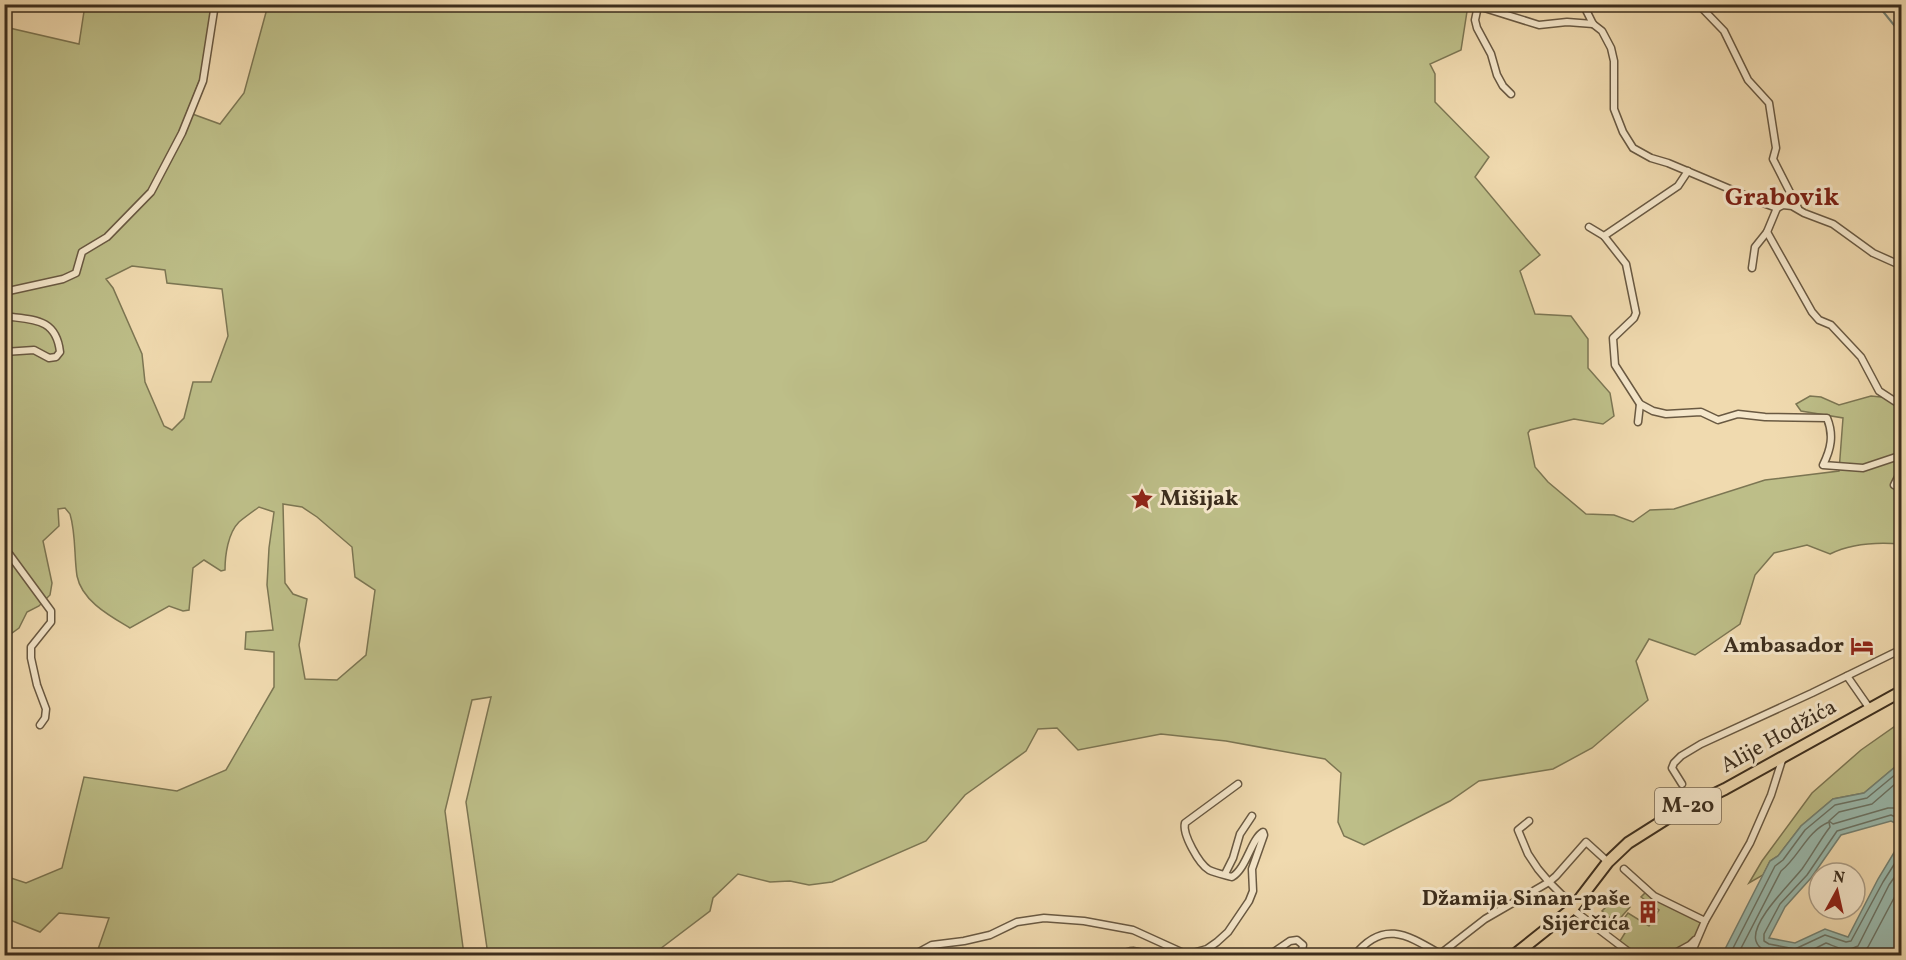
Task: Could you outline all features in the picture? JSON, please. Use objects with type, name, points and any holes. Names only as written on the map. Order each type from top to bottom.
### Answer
[{"type":"main road","name":"Alije Hodžića","points":[[1513,956],[1573,908],[1608,862],[1628,843],[1677,812],[1725,789],[1902,691]]},
{"type":"street","points":[[4,292],[63,279],[76,273],[82,252],[107,237],[151,192],[182,133],[203,81],[215,4]]},
{"type":"street","points":[[1583,4],[1593,24],[1602,32],[1611,48],[1614,61],[1614,109],[1633,148],[1778,208],[1783,206],[1798,209],[1833,224],[1873,253],[1902,266]]},
{"type":"street","points":[[1698,4],[1724,31],[1748,81],[1769,103],[1776,148],[1773,159],[1798,209]]},
{"type":"street","points":[[1511,94],[1497,75],[1491,54],[1477,28],[1475,20],[1477,5],[1539,25],[1567,22],[1593,24]]},
{"type":"street","points":[[1604,236],[1678,186],[1688,171]]},
{"type":"street","points":[[1752,268],[1755,247],[1767,232],[1778,208]]},
{"type":"street","points":[[1589,227],[1604,236],[1626,264],[1636,313],[1634,318],[1613,338],[1615,366],[1640,404],[1653,411],[1666,414],[1701,412],[1718,420],[1738,414],[1827,418],[1832,429],[1830,450],[1823,465],[1863,468],[1902,455]]},
{"type":"street","points":[[1767,232],[1812,312],[1819,320],[1831,325],[1861,357],[1879,391],[1902,406]]},
{"type":"street","points":[[4,315],[43,322],[54,330],[60,352],[56,357],[49,358],[34,350],[4,352]]},
{"type":"street","points":[[1638,422],[1640,404]]},
{"type":"street","points":[[1902,464],[1894,485],[1902,489]]},
{"type":"street","points":[[4,547],[51,611],[51,622],[31,647],[37,684],[46,709],[45,718],[40,725]]},
{"type":"street","points":[[1682,784],[1672,768],[1681,756],[1701,744],[1902,649]]},
{"type":"street","points":[[1847,676],[1870,709]]},
{"type":"street","points":[[1690,956],[1705,921],[1750,843],[1771,795],[1783,756]]},
{"type":"street","points":[[912,956],[932,945],[964,941],[990,934],[1017,922],[1044,918],[1084,921],[1133,930],[1188,955],[1207,949],[1228,932],[1249,901],[1253,891],[1252,869],[1264,834],[1260,832],[1249,856],[1236,875],[1232,877],[1211,871],[1201,862],[1184,827],[1238,784]]},
{"type":"street","points":[[1225,874],[1233,858],[1240,834],[1252,816]]},
{"type":"street","points":[[1529,821],[1518,830],[1528,854],[1549,882],[1573,908],[1624,952],[1634,956]]},
{"type":"street","points":[[1354,956],[1362,946],[1387,932],[1399,933],[1414,939],[1442,955],[1485,919],[1549,882],[1586,842],[1608,862]]},
{"type":"street","points":[[1624,869],[1654,896],[1705,921]]},
{"type":"street","points":[[1670,956],[1690,945],[1697,938]]},
{"type":"street","points":[[1268,956],[1290,941],[1297,940],[1303,945],[1301,956]]},
{"type":"street","points":[[1119,956],[1135,950],[1150,956]]},
{"type":"green space","points":[[85,5],[213,5],[200,79],[187,112],[220,124],[244,93],[268,5],[1468,5],[1461,50],[1430,64],[1435,74],[1435,102],[1489,157],[1475,177],[1540,255],[1520,271],[1535,314],[1571,316],[1588,339],[1588,368],[1610,393],[1614,416],[1603,424],[1574,419],[1530,430],[1528,433],[1535,467],[1548,482],[1586,514],[1614,515],[1633,522],[1650,510],[1674,509],[1765,480],[1839,471],[1843,418],[1801,411],[1796,404],[1810,396],[1821,397],[1839,405],[1871,396],[1901,399],[1901,544],[1865,544],[1830,554],[1807,545],[1774,553],[1755,575],[1740,624],[1695,655],[1649,639],[1636,661],[1648,700],[1592,748],[1553,769],[1479,781],[1450,801],[1364,845],[1344,836],[1338,822],[1341,773],[1325,759],[1226,741],[1161,734],[1078,750],[1057,728],[1038,729],[1026,751],[965,795],[926,841],[832,882],[809,885],[790,881],[770,882],[738,874],[713,898],[710,911],[652,955],[488,955],[466,802],[491,697],[472,700],[445,811],[464,955],[96,955],[109,918],[59,913],[40,932],[5,918],[5,876],[26,883],[62,868],[84,777],[177,791],[226,770],[274,687],[274,652],[245,649],[246,632],[273,630],[267,585],[274,512],[259,507],[239,522],[230,538],[225,570],[221,571],[204,560],[193,568],[189,610],[183,611],[169,606],[130,628],[98,607],[80,585],[70,514],[65,508],[58,509],[59,526],[43,541],[52,583],[50,595],[39,606],[27,612],[19,628],[5,638],[5,27],[79,44]],"holes":[[[132,266],[165,270],[167,283],[222,289],[228,336],[211,382],[193,382],[184,418],[172,430],[164,426],[145,382],[142,354],[113,288],[106,279]],[[283,504],[302,507],[352,547],[355,577],[375,590],[366,655],[337,680],[305,679],[299,645],[307,599],[293,594],[285,583]]]},
{"type":"green space","points":[[1901,722],[1901,762],[1864,793],[1833,799],[1801,826],[1778,856],[1770,861],[1763,875],[1749,883],[1762,861],[1812,793],[1861,750]]},
{"type":"green space","points":[[1647,891],[1705,922],[1697,938],[1670,955],[1634,955],[1618,944],[1625,933],[1617,928],[1628,913],[1649,926],[1659,910],[1641,897]]},
{"type":"green space","points":[[1617,896],[1630,907],[1616,923],[1602,911]]},
{"type":"water","points":[[1901,762],[1901,826],[1891,821],[1841,835],[1823,861],[1807,861],[1807,882],[1785,907],[1769,938],[1795,943],[1825,929],[1848,937],[1856,921],[1867,921],[1867,900],[1901,841],[1902,947],[1896,955],[1722,955],[1770,861],[1778,856],[1801,826],[1833,799],[1864,793]]},
{"type":"waterway","points":[[1877,4],[1902,35]]},
{"type":"place","name":"Mišijak","points":[[1142,499]]},
{"type":"place","name":"Ambasador","points":[[1862,646]]},
{"type":"place","name":"Džamija Sinan-paše Sijerčića","points":[[1648,912]]},
{"type":"district","name":"Grabovik","points":[[1782,198]]}]
